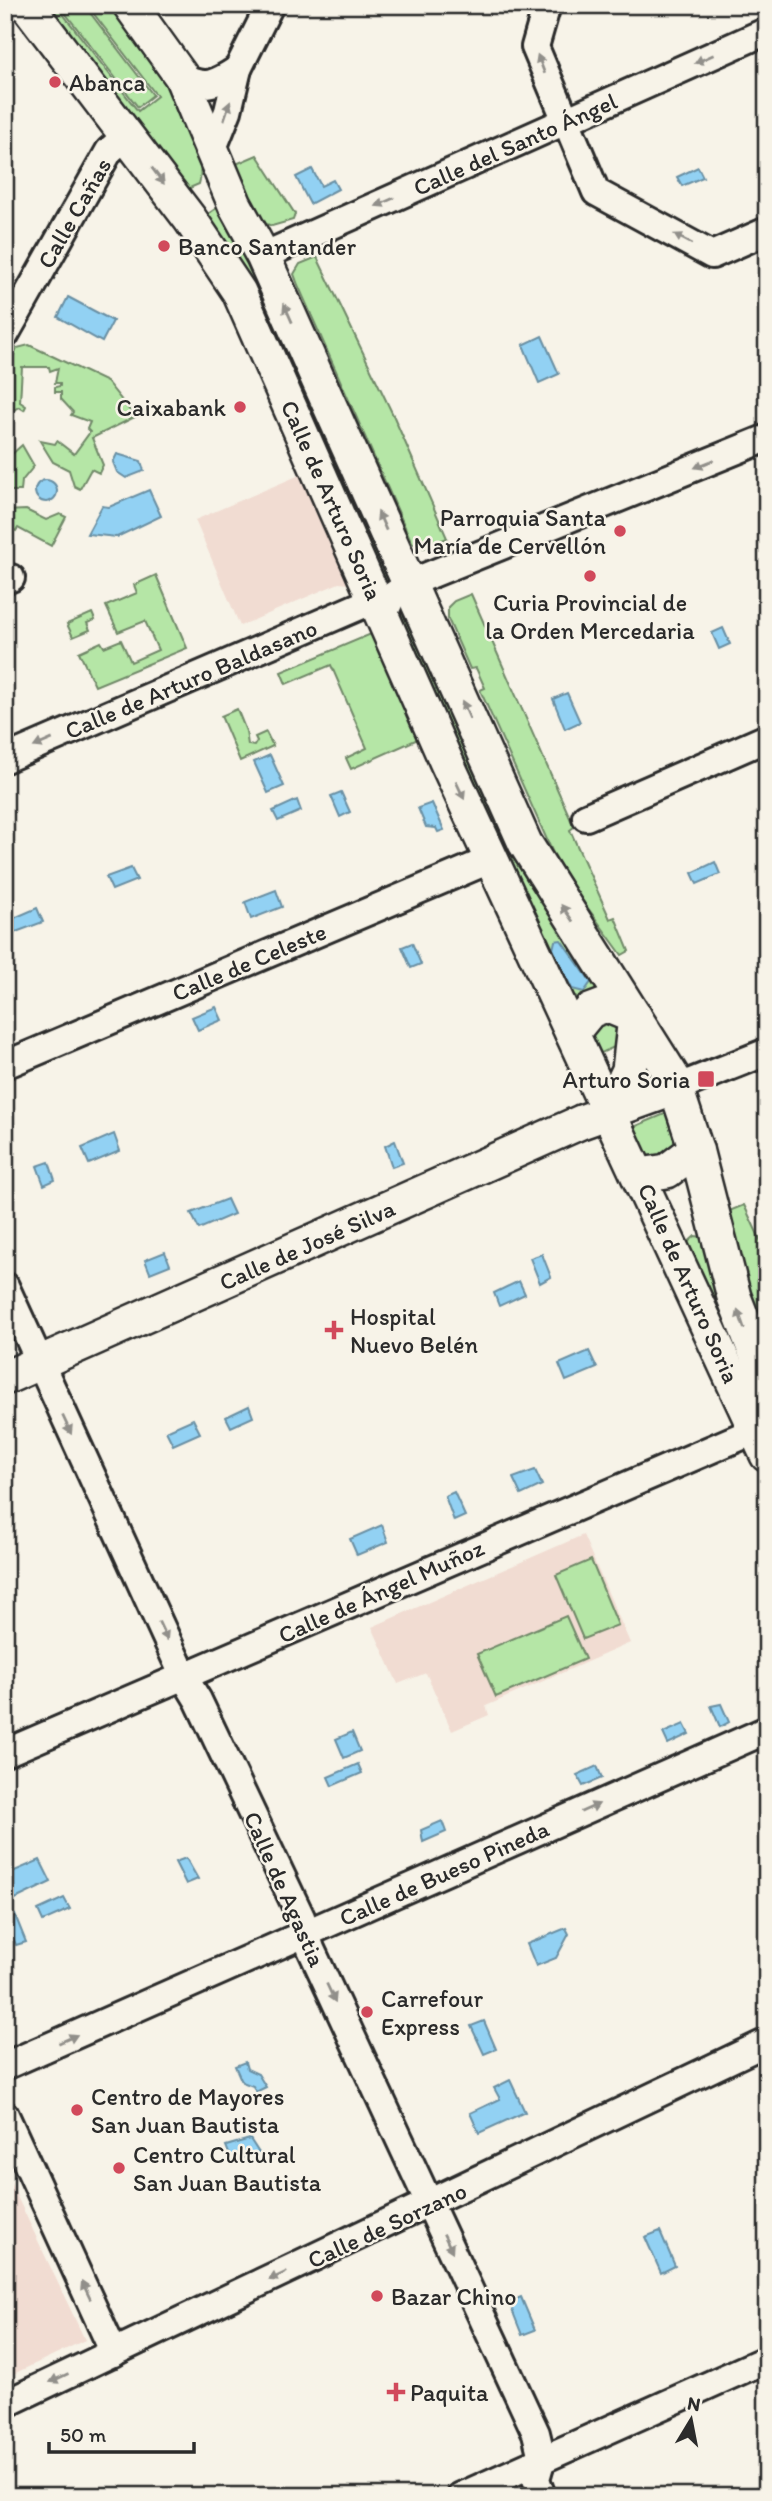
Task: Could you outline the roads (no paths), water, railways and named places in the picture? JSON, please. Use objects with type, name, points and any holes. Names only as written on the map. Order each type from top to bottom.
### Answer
[{"type":"main road","name":"Calle de Arturo Soria","points":[[27,5],[190,219],[245,302],[492,859],[761,1442]]},
{"type":"main road","name":"Calle de Arturo Soria","points":[[130,5],[181,76],[235,205],[263,256],[418,580],[525,843],[635,1017],[676,1088],[696,1149],[717,1241],[752,1349],[767,1382]]},
{"type":"main road","points":[[190,219],[192,204],[202,195],[217,193],[235,205]]},
{"type":"main road","points":[[572,1033],[590,1011],[606,1004],[635,1017],[629,1070],[609,1112]]},
{"type":"main road","points":[[609,1112],[676,1088]]},
{"type":"main road","name":"Calle de José Silva","points":[[5,1378],[609,1112]]},
{"type":"main road","points":[[640,1175],[667,1171],[696,1149]]},
{"type":"main road","points":[[674,1252],[678,1236],[689,1228],[705,1228],[717,1241]]},
{"type":"street","points":[[212,151],[228,111],[238,69],[270,5]]},
{"type":"street","points":[[547,5],[535,47],[596,192],[712,255],[767,231]]},
{"type":"street","name":"Calle del Santo Ángel","points":[[263,256],[767,31]]},
{"type":"street","points":[[181,76],[192,84],[212,86],[238,69]]},
{"type":"street","name":"Calle Cañas","points":[[5,335],[109,151],[118,143],[132,141]]},
{"type":"street","points":[[380,607],[418,580],[767,438]]},
{"type":"street","name":"Calle de Arturo Baldasano","points":[[5,759],[380,607]]},
{"type":"street","points":[[586,817],[767,738]]},
{"type":"street","name":"Calle de Celeste","points":[[5,1065],[492,859]]},
{"type":"street","points":[[676,1088],[767,1052]]},
{"type":"street","name":"Calle de Agastia","points":[[5,1286],[184,1677],[198,1700],[308,1933],[311,1949],[428,2206],[536,2433],[542,2458],[537,2479],[542,2496]]},
{"type":"street","name":"Calle de Ángel Muñoz","points":[[5,1753],[184,1677],[761,1442]]},
{"type":"street","name":"Calle de Bueso Pineda","points":[[5,2066],[767,1730]]},
{"type":"street","name":"Calle de Sorzano","points":[[5,2404],[428,2206],[767,2042]]},
{"type":"street","points":[[5,2115],[114,2353]]},
{"type":"street","points":[[461,2496],[767,2359]]},
{"type":"water","points":[[698,167],[703,177],[682,186],[677,177]]},
{"type":"water","points":[[312,169],[321,186],[333,180],[338,189],[310,204],[296,177]]},
{"type":"water","points":[[68,297],[113,321],[102,342],[58,317]]},
{"type":"water","points":[[542,336],[559,374],[539,383],[523,345]]},
{"type":"water","points":[[117,454],[141,461],[144,471],[126,478],[117,472],[113,462]]},
{"type":"water","points":[[46,480],[54,483],[57,491],[54,499],[46,502],[38,499],[35,491],[38,483]]},
{"type":"water","points":[[149,490],[161,516],[117,537],[87,534],[102,506],[109,507]]},
{"type":"water","points":[[723,628],[730,644],[719,649],[712,633]]},
{"type":"water","points":[[567,693],[580,722],[565,729],[553,699]]},
{"type":"water","points":[[270,755],[284,786],[268,793],[254,762]]},
{"type":"water","points":[[341,792],[350,812],[340,817],[331,796]]},
{"type":"water","points":[[297,800],[301,811],[278,821],[273,811]]},
{"type":"water","points":[[432,803],[444,830],[438,832],[436,828],[426,827],[418,808]]},
{"type":"water","points":[[715,862],[720,874],[697,884],[692,873]]},
{"type":"water","points":[[131,868],[137,880],[112,890],[106,877]]},
{"type":"water","points":[[276,890],[282,907],[251,919],[245,902]]},
{"type":"water","points":[[37,908],[43,922],[5,936],[5,922]]},
{"type":"water","points":[[561,940],[591,982],[584,992],[572,989],[553,949],[555,941]]},
{"type":"water","points":[[412,943],[421,964],[411,968],[402,947]]},
{"type":"water","points":[[216,1007],[222,1020],[198,1030],[192,1017]]},
{"type":"water","points":[[114,1134],[120,1151],[89,1164],[82,1148]]},
{"type":"water","points":[[395,1141],[403,1163],[392,1167],[385,1146]]},
{"type":"water","points":[[49,1162],[55,1180],[44,1185],[37,1166]]},
{"type":"water","points":[[227,1199],[234,1214],[199,1229],[191,1213]]},
{"type":"water","points":[[165,1252],[170,1265],[150,1273],[145,1260]]},
{"type":"water","points":[[542,1254],[551,1277],[540,1283],[530,1258]]},
{"type":"water","points":[[519,1281],[525,1294],[499,1306],[494,1293]]},
{"type":"water","points":[[589,1351],[597,1368],[566,1381],[559,1364]]},
{"type":"water","points":[[249,1406],[253,1417],[231,1427],[226,1417]]},
{"type":"water","points":[[193,1419],[200,1433],[173,1445],[166,1431]]},
{"type":"water","points":[[535,1470],[542,1485],[521,1495],[513,1478]]},
{"type":"water","points":[[454,1492],[465,1516],[454,1521],[445,1496]]},
{"type":"water","points":[[382,1525],[388,1542],[357,1555],[350,1539]]},
{"type":"water","points":[[721,1704],[729,1722],[720,1727],[711,1706]]},
{"type":"water","points":[[684,1724],[689,1734],[668,1744],[663,1733]]},
{"type":"water","points":[[352,1732],[360,1751],[344,1758],[336,1739]]},
{"type":"water","points":[[358,1764],[362,1773],[332,1786],[328,1777]]},
{"type":"water","points":[[597,1766],[602,1778],[583,1786],[577,1775]]},
{"type":"water","points":[[442,1821],[446,1832],[423,1842],[421,1830]]},
{"type":"water","points":[[186,1858],[198,1879],[186,1884],[175,1862]]},
{"type":"water","points":[[40,1860],[51,1882],[13,1900],[5,1875]]},
{"type":"water","points":[[64,1898],[70,1909],[43,1921],[38,1910]]},
{"type":"water","points":[[15,1915],[26,1942],[16,1945],[5,1920]]},
{"type":"water","points":[[566,1928],[569,1934],[556,1958],[536,1966],[527,1944]]},
{"type":"water","points":[[484,2021],[496,2049],[484,2054],[471,2026]]},
{"type":"water","points":[[245,2062],[247,2069],[258,2074],[266,2087],[256,2092],[253,2086],[242,2082],[235,2066]]},
{"type":"water","points":[[510,2080],[525,2112],[479,2133],[470,2113],[500,2099],[494,2088]]},
{"type":"water","points":[[250,2139],[259,2153],[232,2161],[226,2146]]},
{"type":"water","points":[[660,2231],[675,2266],[661,2273],[645,2237]]},
{"type":"water","points":[[521,2297],[535,2330],[522,2335],[509,2302]]},
{"type":"place","name":"Abanca","points":[[55,82]]},
{"type":"place","name":"Banco Santander","points":[[164,246]]},
{"type":"place","name":"Caixabank","points":[[240,407]]},
{"type":"place","name":"Parroquia Santa María de Cervellón","points":[[620,531]]},
{"type":"place","name":"Curia Provincial de la Orden Mercedaria","points":[[590,576]]},
{"type":"place","name":"Arturo Soria","points":[[706,1079]]},
{"type":"place","name":"Hospital Nuevo Belén","points":[[334,1330]]},
{"type":"place","name":"Carrefour Express","points":[[367,2012]]},
{"type":"place","name":"Centro de Mayores San Juan Bautista","points":[[77,2110]]},
{"type":"place","name":"Centro Cultural San Juan Bautista","points":[[119,2168]]},
{"type":"place","name":"Bazar Chino","points":[[377,2296]]},
{"type":"place","name":"Paquita","points":[[396,2392]]}]
